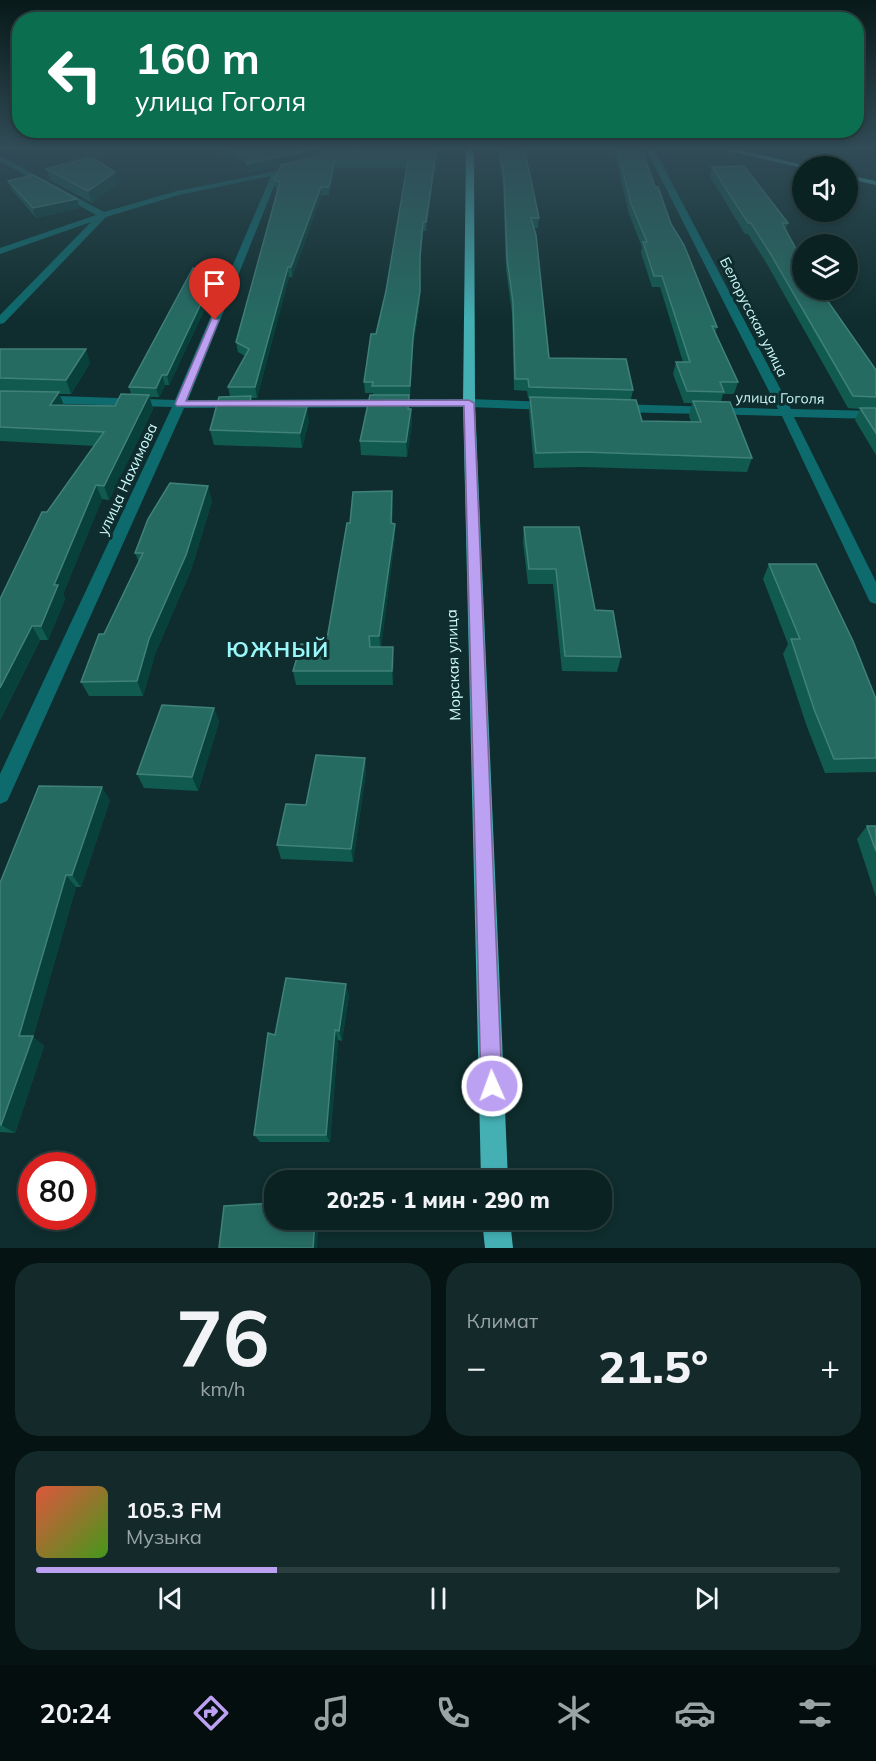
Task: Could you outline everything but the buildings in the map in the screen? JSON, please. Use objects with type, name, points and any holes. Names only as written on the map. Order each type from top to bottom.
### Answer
[{"type":"highway","name":"Морская улица","points":[[470,205],[469,403],[495,1170]]},
{"type":"highway","points":[[497,1230],[499,1248]]},
{"type":"street","points":[[85,205],[103,215]]},
{"type":"street","points":[[0,251],[136,205]]},
{"type":"street","name":"улица Нахимова","points":[[0,795],[180,404],[266,205]]},
{"type":"street","name":"Белорусская улица","points":[[679,205],[787,414],[876,598]]},
{"type":"street","points":[[0,321],[103,215]]},
{"type":"street","points":[[0,398],[180,404],[469,403],[563,406]]},
{"type":"street","name":"улица Гоголя","points":[[598,408],[876,415]]},
{"type":"district","name":"ЮЖНЫЙ","points":[[278,649]]},
{"type":"route","points":[[215,320],[180,404],[469,403],[492,1086]]}]
